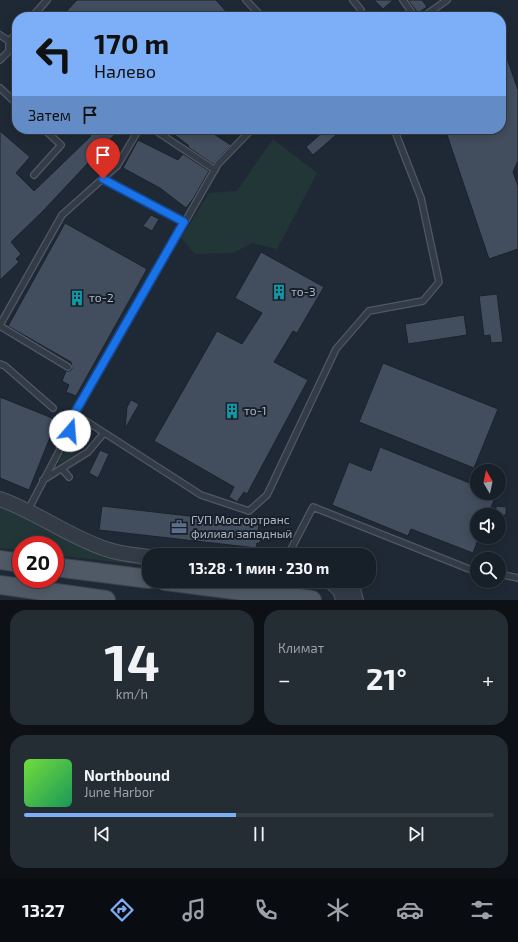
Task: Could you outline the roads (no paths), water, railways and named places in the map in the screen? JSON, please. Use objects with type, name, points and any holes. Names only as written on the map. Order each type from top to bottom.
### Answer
[{"type":"main road","points":[[0,560],[12,562]]},
{"type":"main road","points":[[64,568],[142,578]]},
{"type":"main road","points":[[0,585],[106,600]]},
{"type":"main road","points":[[219,588],[312,600]]},
{"type":"street","points":[[0,499],[28,510],[68,532],[106,549],[124,554],[142,556]]},
{"type":"street","points":[[338,588],[340,590],[343,600]]},
{"type":"street","points":[[352,588],[356,600]]},
{"type":"street","points":[[0,591],[33,591],[52,593]]},
{"type":"lane","points":[[36,12],[47,0]]},
{"type":"lane","points":[[246,0],[257,12]]},
{"type":"lane","points":[[353,0],[360,10]]},
{"type":"lane","points":[[403,0],[411,12]]},
{"type":"lane","points":[[429,12],[440,2],[447,0]]},
{"type":"lane","points":[[0,35],[9,41]]},
{"type":"lane","points":[[0,60],[9,51],[9,41],[12,38]]},
{"type":"lane","points":[[0,88],[12,99]]},
{"type":"lane","points":[[34,175],[61,145],[49,134]]},
{"type":"lane","points":[[68,367],[0,325],[62,215],[117,166],[136,134]]},
{"type":"lane","points":[[162,134],[215,170]]},
{"type":"lane","points":[[28,510],[68,434],[74,414],[184,222],[218,164],[247,134]]},
{"type":"lane","points":[[74,414],[201,495],[249,511],[267,495],[336,349],[369,311],[423,301],[439,282],[420,198],[396,134]]},
{"type":"lane","points":[[103,179],[184,222]]},
{"type":"lane","points":[[0,364],[5,366],[53,408]]},
{"type":"lane","points":[[42,481],[88,452],[104,433]]},
{"type":"lane","points":[[62,469],[69,476]]},
{"type":"lane","points":[[292,548],[313,507],[470,569]]},
{"type":"lane","points":[[506,575],[518,578]]},
{"type":"place","name":"то-3","points":[[279,292]]},
{"type":"place","name":"то-2","points":[[77,298]]},
{"type":"place","name":"то-1","points":[[232,411]]},
{"type":"place","name":"ГУП Мосгортранс филиал западный","points":[[179,527]]}]
